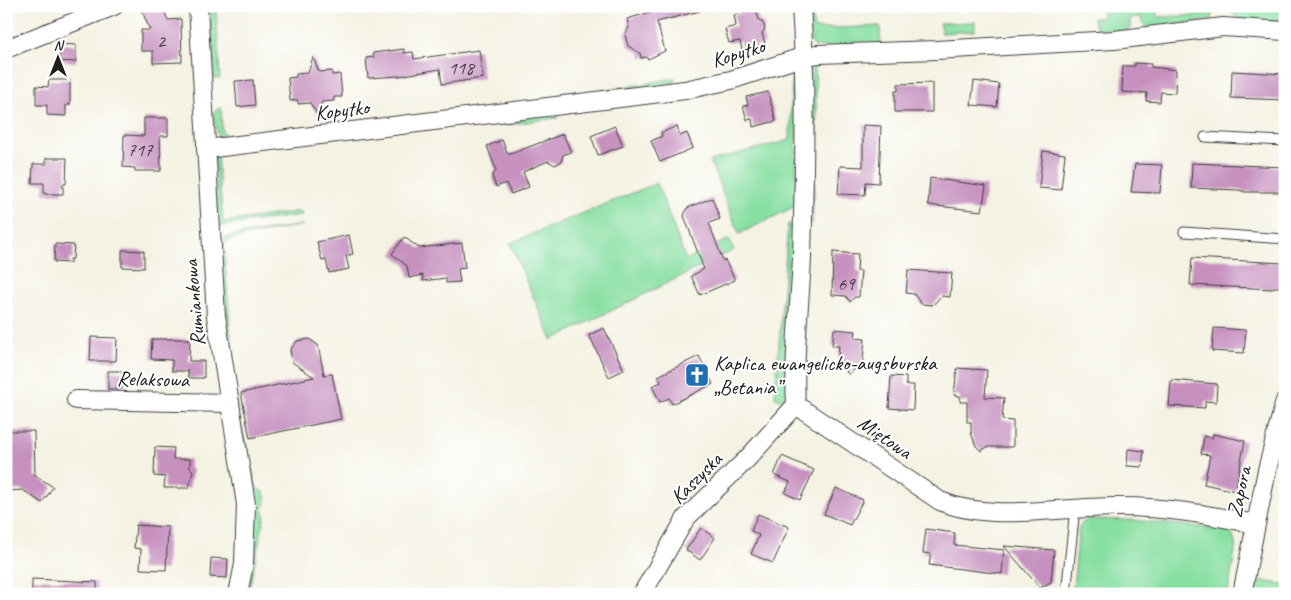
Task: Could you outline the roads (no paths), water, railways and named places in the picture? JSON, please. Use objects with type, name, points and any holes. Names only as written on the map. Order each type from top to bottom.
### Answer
[{"type":"street","points":[[6,49],[114,6]]},
{"type":"street","name":"Rumiankowa","points":[[198,6],[216,316],[246,504],[244,564],[238,594]]},
{"type":"street","points":[[796,405],[795,383],[802,256],[805,56],[801,6]]},
{"type":"street","name":"Kopytko","points":[[206,149],[685,90],[731,80],[805,56],[1114,40],[1223,27],[1285,31]]},
{"type":"street","name":"Relaksowa","points":[[76,400],[230,403]]},
{"type":"street","name":"Zapora","points":[[1242,594],[1255,524],[1285,401]]},
{"type":"street","name":"Miętowa","points":[[796,405],[940,501],[954,507],[981,512],[1075,508],[1155,508],[1207,514],[1255,524]]},
{"type":"street","name":"Kaszyska","points":[[642,594],[686,518],[747,458],[796,405]]},
{"type":"lane","points":[[1205,137],[1285,141]]},
{"type":"lane","points":[[1184,232],[1285,240]]},
{"type":"lane","points":[[1066,594],[1075,508]]},
{"type":"place","name":"Kaplica ewangelicko-augsburska „Betania”","points":[[697,375]]}]
